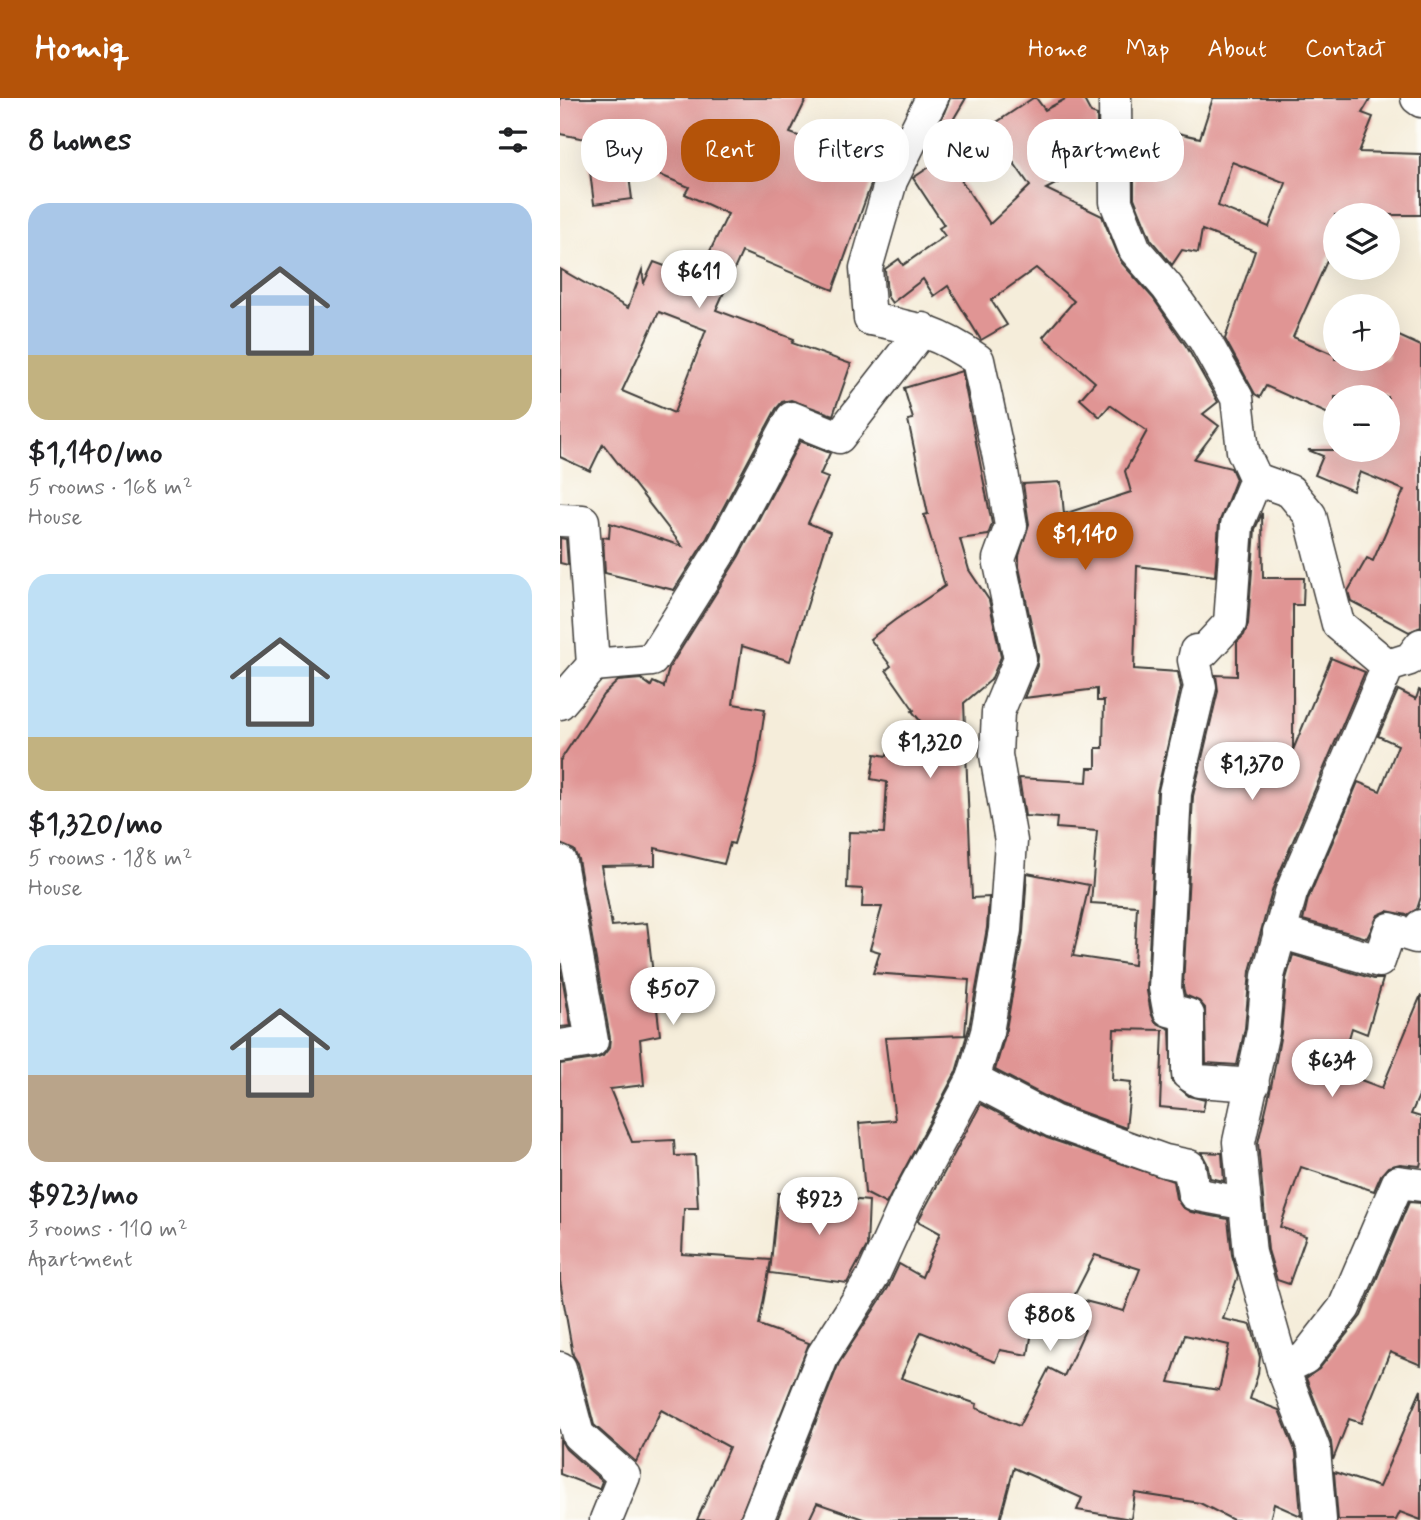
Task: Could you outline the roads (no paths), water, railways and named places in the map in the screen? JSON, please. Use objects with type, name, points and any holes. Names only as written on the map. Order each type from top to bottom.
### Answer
[{"type":"street","points":[[757,1520],[823,1355],[872,1278],[906,1203],[973,1079],[987,1032],[1006,917],[1011,841],[996,755],[998,712],[1020,659],[999,559],[1011,526],[978,360],[957,345],[923,329],[870,319],[866,268],[891,181],[932,98]]},
{"type":"street","points":[[1115,98],[1116,202],[1135,250],[1167,287],[1204,338],[1237,398],[1243,451],[1256,479],[1290,491],[1310,515],[1338,624],[1388,666]]},
{"type":"street","points":[[593,664],[652,660],[723,547],[792,418],[839,437],[923,329]]},
{"type":"street","points":[[1253,1085],[1199,1081],[1188,1074],[1188,1015],[1169,1010],[1165,988],[1175,793],[1200,687],[1194,660],[1196,651],[1204,651],[1230,623],[1237,526],[1256,479]]},
{"type":"street","points":[[560,520],[583,522],[593,664],[560,703]]},
{"type":"street","points":[[1320,1520],[1314,1448],[1283,1369],[1250,1253],[1239,1142],[1264,1031],[1268,976],[1291,893],[1388,666],[1410,659],[1421,645]]},
{"type":"street","points":[[560,862],[592,1041],[560,1046]]},
{"type":"street","points":[[1279,932],[1379,961],[1390,929],[1416,937],[1421,926]]},
{"type":"street","points":[[973,1079],[1053,1121],[1166,1161],[1189,1166],[1194,1194],[1231,1201],[1243,1198]]},
{"type":"street","points":[[1283,1369],[1305,1358],[1344,1308],[1398,1182],[1421,1185]]},
{"type":"street","points":[[560,1368],[578,1435],[624,1476],[606,1520]]}]
